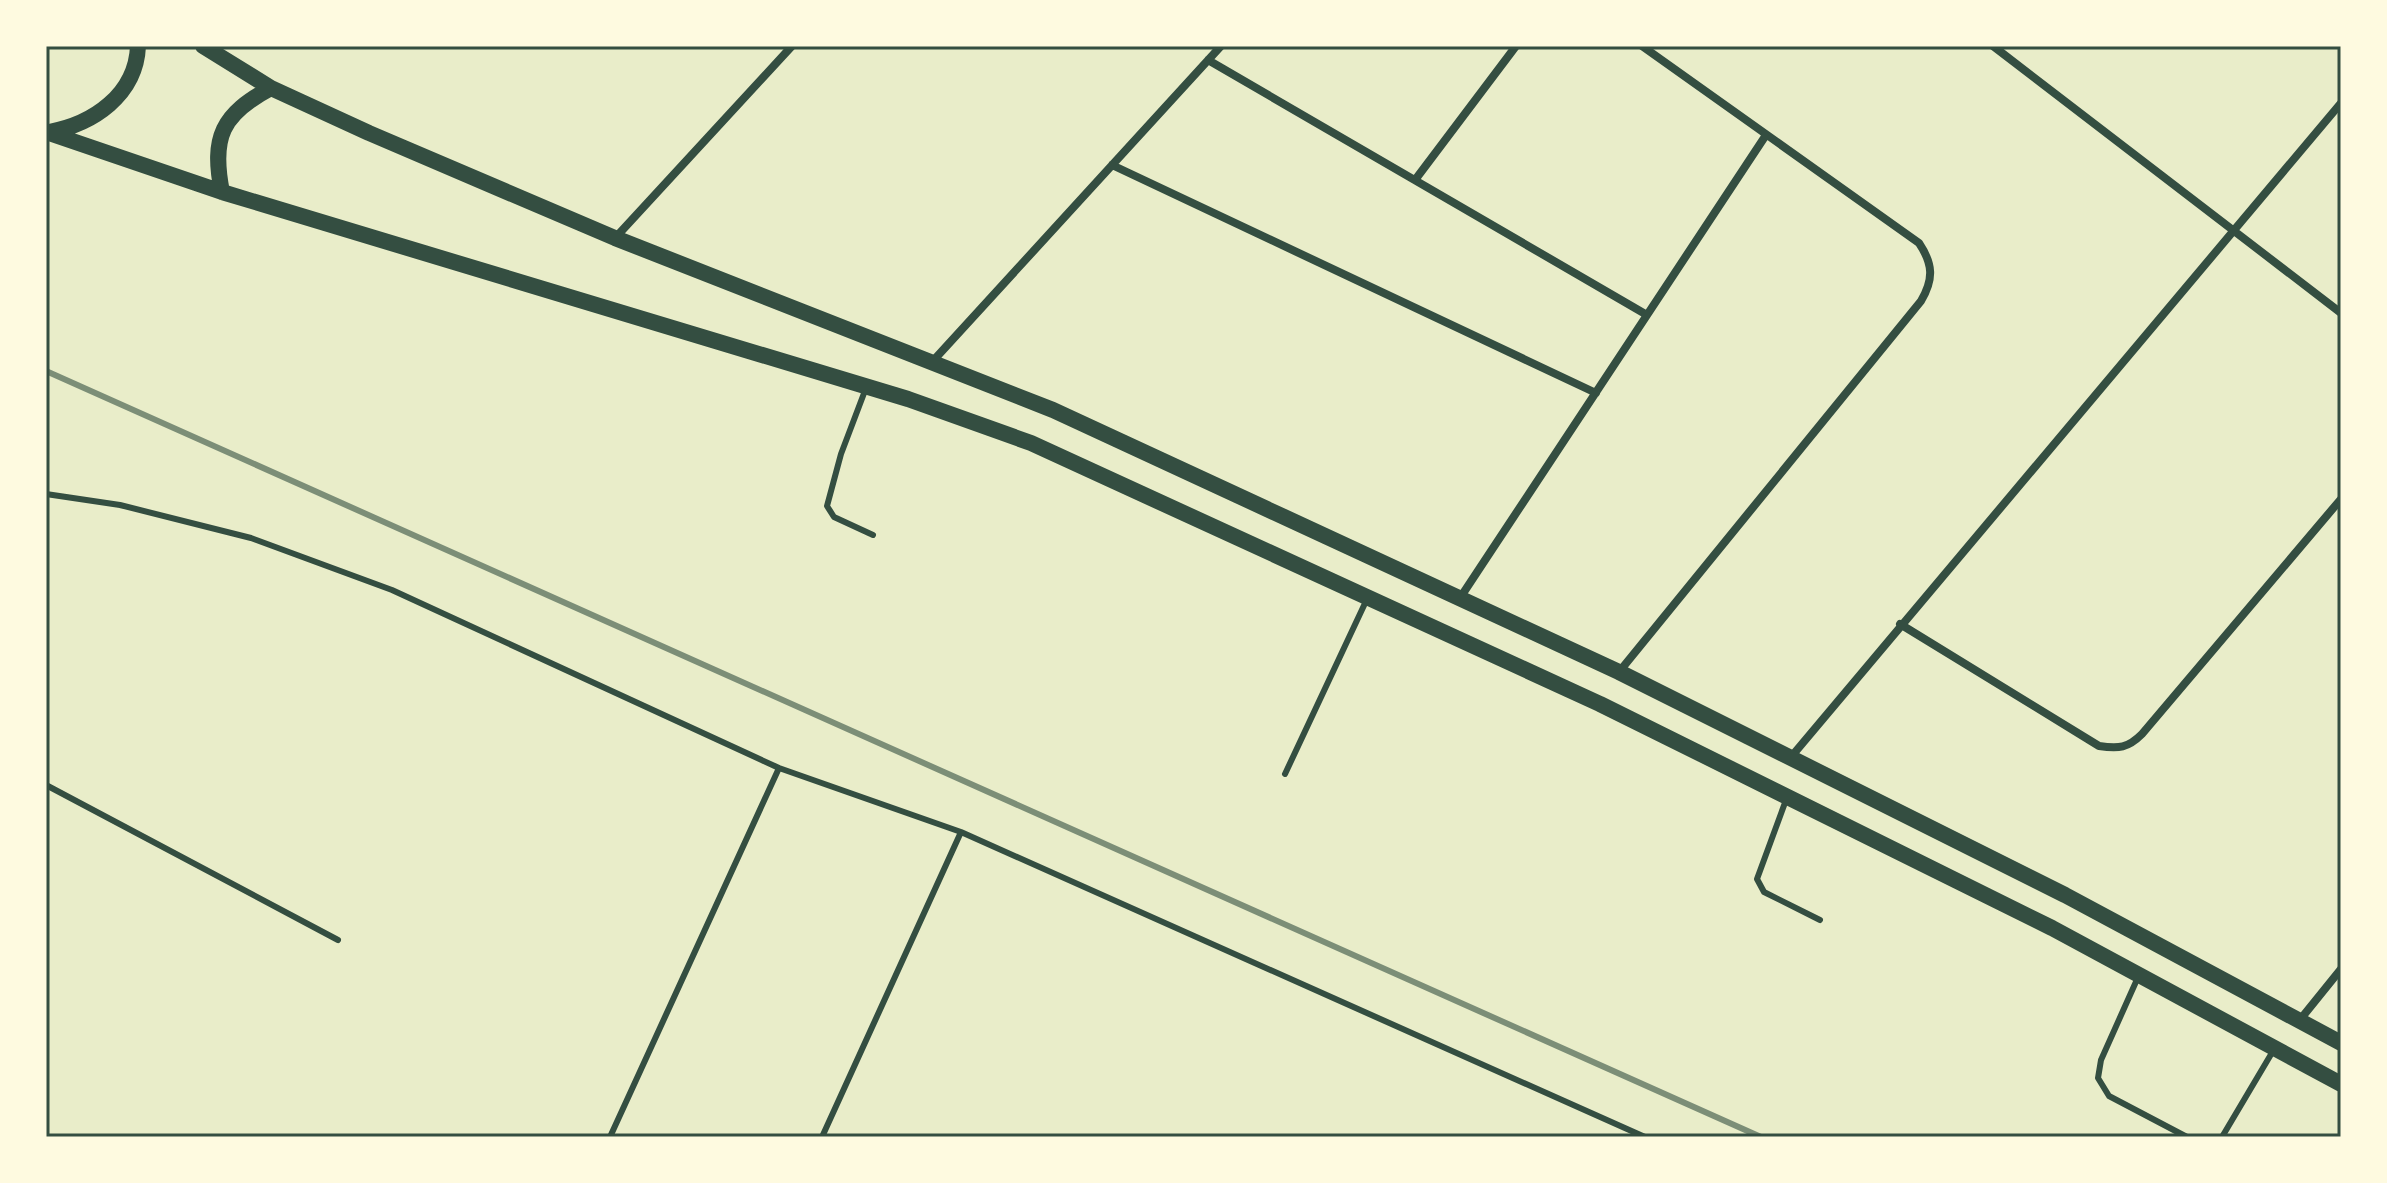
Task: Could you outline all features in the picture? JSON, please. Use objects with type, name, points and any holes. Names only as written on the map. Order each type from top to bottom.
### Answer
[{"type":"main road","points":[[47,132],[73,127],[96,116],[116,99],[130,77],[138,46]]},
{"type":"main road","points":[[203,46],[271,88],[615,238],[932,362],[1129,444],[1619,672],[2065,895],[2341,1043]]},
{"type":"main road","points":[[222,192],[216,160],[223,129],[243,103],[271,88]]},
{"type":"main road","points":[[47,132],[222,192],[866,388],[1031,443],[1368,596],[1788,797],[2139,975],[2341,1084]]},
{"type":"street","points":[[615,238],[792,46]]},
{"type":"street","points":[[932,362],[1221,46]]},
{"type":"street","points":[[1415,180],[1516,46]]},
{"type":"street","points":[[1619,672],[1921,301],[1929,287],[1932,271],[1919,243],[1642,46]]},
{"type":"street","points":[[1993,46],[2341,313]]},
{"type":"street","points":[[1208,60],[1647,315]]},
{"type":"street","points":[[1791,757],[2341,103]]},
{"type":"street","points":[[1460,598],[1766,135]]},
{"type":"street","points":[[1112,165],[1596,393]]},
{"type":"street","points":[[1900,624],[2099,746],[2118,749],[2131,745],[2142,734],[2341,499]]},
{"type":"street","points":[[2299,1021],[2341,969]]},
{"type":"lane","points":[[866,388],[841,454],[827,506],[834,517],[873,535]]},
{"type":"lane","points":[[46,494],[120,505],[251,538],[364,579],[779,768],[961,832],[1645,1137]]},
{"type":"lane","points":[[1285,774],[1368,596]]},
{"type":"lane","points":[[610,1137],[779,768]]},
{"type":"lane","points":[[46,785],[338,940]]},
{"type":"lane","points":[[1788,797],[1757,879],[1764,892],[1820,920]]},
{"type":"lane","points":[[822,1137],[961,832]]},
{"type":"lane","points":[[2139,975],[2101,1060],[2098,1078],[2109,1096],[2187,1137]]},
{"type":"lane","points":[[2222,1137],[2274,1048]]},
{"type":"railway","points":[[46,371],[1761,1137]]}]
